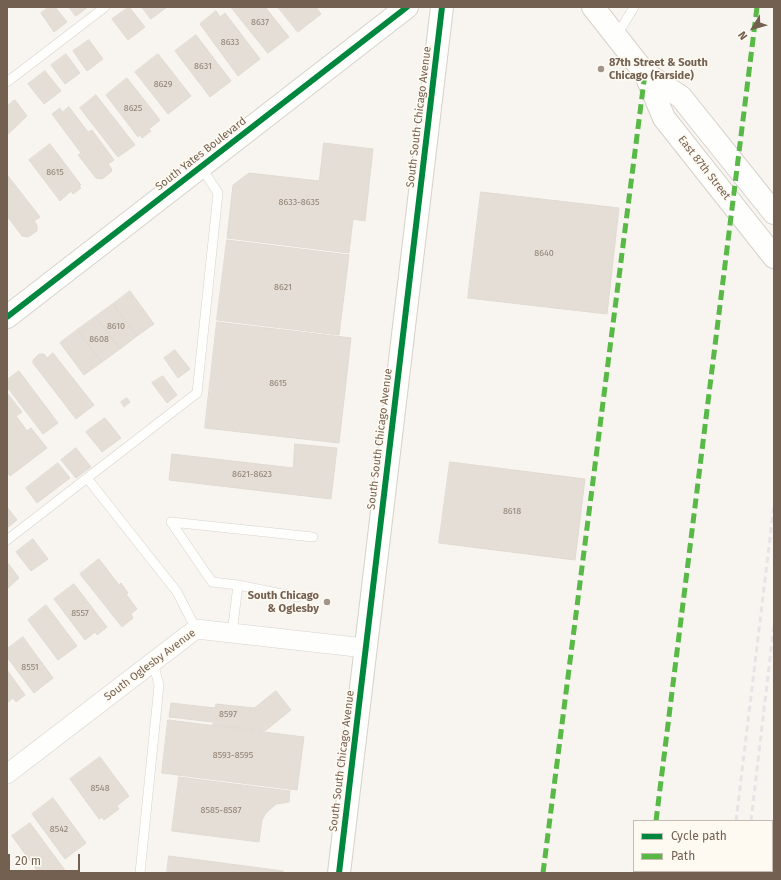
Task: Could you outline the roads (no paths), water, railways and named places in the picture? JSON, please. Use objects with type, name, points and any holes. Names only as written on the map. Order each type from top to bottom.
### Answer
[{"type":"main road","name":"South Yates Boulevard","points":[[7,317],[407,7]]},
{"type":"main road","name":"South South Chicago Avenue","points":[[339,873],[442,7]]},
{"type":"main road","name":"East 87th Street","points":[[593,7],[645,73],[664,118],[774,257]]},
{"type":"main road","name":"East 87th Street","points":[[645,73],[681,97],[774,213]]},
{"type":"street","name":"South Oglesby Avenue","points":[[7,774],[196,629],[365,648]]},
{"type":"lane","points":[[7,82],[105,7]]},
{"type":"lane","points":[[616,37],[634,7]]},
{"type":"lane","points":[[7,540],[197,393],[218,193],[201,167]]},
{"type":"lane","points":[[87,478],[177,592],[196,629]]},
{"type":"lane","points":[[297,597],[238,584],[212,582],[171,522],[313,537]]},
{"type":"lane","points":[[232,633],[238,584]]},
{"type":"lane","points":[[140,873],[159,685],[153,662]]},
{"type":"railway","points":[[736,820],[774,505]]},
{"type":"railway","points":[[751,820],[774,624]]},
{"type":"place","name":"87th Street & South Chicago (Farside)","points":[[601,69]]},
{"type":"place","name":"South Chicago & Oglesby","points":[[327,602]]}]
